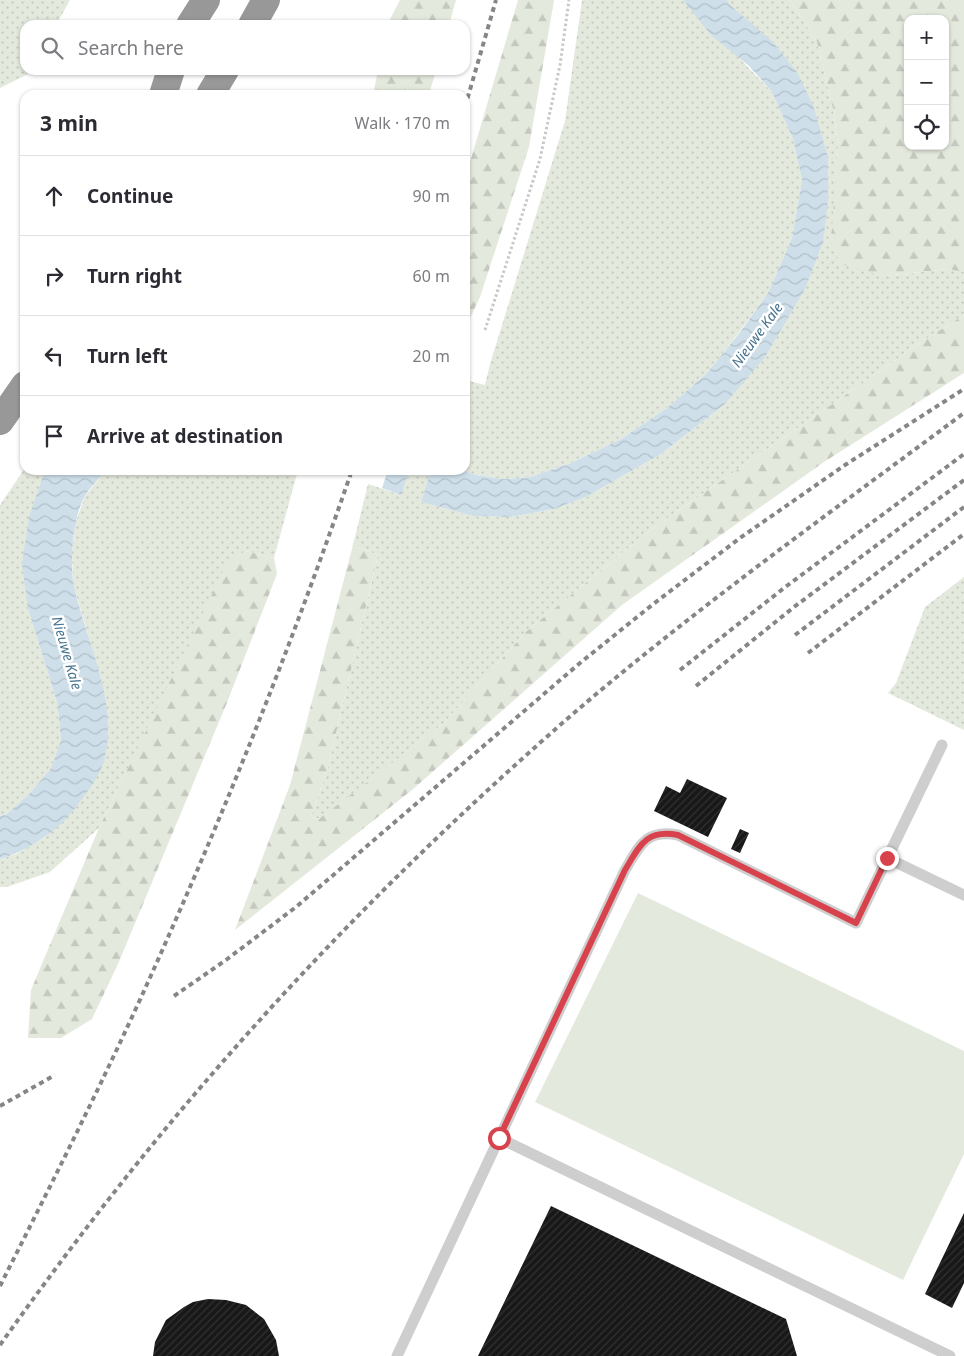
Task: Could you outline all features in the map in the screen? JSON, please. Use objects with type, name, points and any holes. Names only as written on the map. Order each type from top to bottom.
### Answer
[{"type":"highway","points":[[193,20],[206,0]]},
{"type":"highway","points":[[255,20],[266,0]]},
{"type":"highway","points":[[165,90],[169,75]]},
{"type":"highway","points":[[213,90],[222,75]]},
{"type":"highway","points":[[0,421],[20,392]]},
{"type":"lane","points":[[397,1356],[625,870],[638,848],[651,836],[664,833],[678,835],[856,923],[942,745]]},
{"type":"lane","points":[[887,858],[964,895]]},
{"type":"lane","points":[[499,1138],[950,1356]]},
{"type":"path","points":[[485,330],[540,159],[560,66],[570,0]]},
{"type":"green space","points":[[0,0],[70,0],[59,20],[20,20],[20,75],[26,75],[0,88]]},
{"type":"green space","points":[[400,0],[456,0],[450,20],[390,20]]},
{"type":"green space","points":[[518,0],[554,0],[529,147],[480,297],[470,318],[470,162]]},
{"type":"green space","points":[[582,0],[683,0],[772,92],[793,139],[802,180],[792,238],[769,291],[741,330],[706,374],[667,408],[621,439],[571,463],[530,477],[504,479],[476,475],[470,473],[470,381],[485,385],[565,121]]},
{"type":"green space","points":[[727,0],[790,0],[817,42],[833,109],[838,145],[836,182],[884,276],[948,269],[962,271],[964,272],[964,315],[929,337],[649,531],[527,631],[444,723],[320,819],[311,817],[328,767],[378,555],[353,545],[368,484],[401,495],[408,475],[429,475],[421,502],[473,516],[511,517],[554,509],[586,497],[661,454],[724,405],[828,201]]},
{"type":"green space","points":[[790,0],[964,0],[964,272],[948,269],[884,276],[840,264],[831,242],[838,145],[833,109],[817,42]]},
{"type":"green space","points":[[377,75],[435,75],[430,90],[374,90]]},
{"type":"green space","points":[[964,315],[964,373],[824,462],[622,605],[412,790],[235,930],[290,785],[353,545],[378,555],[328,767],[311,817],[319,819],[444,723],[527,631],[649,531],[929,337]]},
{"type":"green space","points":[[20,475],[44,475],[28,609],[57,702],[61,740],[51,768],[31,792],[7,814],[0,816],[0,505]]},
{"type":"green space","points":[[102,475],[297,475],[274,558],[246,551],[128,768],[99,828],[50,872],[7,887],[0,887],[0,859],[16,854],[44,838],[71,813],[102,682],[73,584],[72,552],[75,524],[85,496]]},
{"type":"green space","points":[[246,551],[274,558],[277,574],[226,705],[118,964],[92,1019],[61,1038],[28,1038],[31,990],[99,828],[229,559]]},
{"type":"green space","points":[[964,577],[964,730],[888,693],[896,683],[925,607]]},
{"type":"green space","points":[[638,893],[964,1051],[964,1154],[903,1280],[535,1102]]},
{"type":"water","name":"Nieuwe Kale","points":[[683,0],[727,0],[730,5],[773,42],[797,72],[813,105],[828,157],[828,201],[823,242],[805,289],[765,357],[724,405],[661,454],[586,497],[554,509],[511,517],[473,516],[421,502],[429,475],[470,475],[470,473],[504,479],[530,477],[571,463],[621,439],[667,408],[706,374],[741,331],[769,291],[792,238],[802,180],[793,139],[772,92],[749,66],[711,35]]},
{"type":"water","name":"Nieuwe Kale","points":[[43,475],[102,475],[87,493],[80,507],[73,540],[72,575],[79,607],[104,692],[108,735],[105,757],[100,770],[90,789],[77,806],[61,824],[33,845],[0,859],[0,816],[7,814],[31,792],[51,768],[61,740],[57,702],[28,609],[22,564],[29,517]]},
{"type":"water","points":[[386,475],[408,475],[401,495],[382,488]]},
{"type":"building","points":[[687,779],[727,798],[708,837],[654,811],[666,786],[680,793]]},
{"type":"building","points":[[740,829],[749,833],[740,853],[731,849]]},
{"type":"building","points":[[551,1206],[786,1319],[797,1356],[478,1356]]},
{"type":"building","points":[[964,1213],[964,1283],[952,1308],[925,1294]]},
{"type":"building","points":[[208,1299],[226,1300],[246,1305],[264,1319],[276,1340],[279,1356],[153,1356],[155,1342],[166,1320],[193,1302]]},
{"type":"railway","points":[[470,90],[496,0]]},
{"type":"railway","points":[[174,996],[226,960],[296,907],[580,663],[652,605],[740,538],[845,465],[964,389]]},
{"type":"railway","points":[[0,1345],[103,1206],[185,1106],[254,1026],[428,846],[567,719],[663,639],[964,413]]},
{"type":"railway","points":[[680,670],[784,588],[964,454]]},
{"type":"railway","points":[[0,1286],[64,1159],[146,987],[191,886],[287,649],[350,475]]},
{"type":"railway","points":[[696,686],[794,607],[964,480]]},
{"type":"railway","points":[[795,635],[964,507]]},
{"type":"railway","points":[[808,653],[964,534]]},
{"type":"railway","points":[[0,1106],[55,1075]]},
{"type":"route","points":[[499,1138],[625,870],[638,848],[651,836],[664,833],[678,835],[856,923],[887,858]]}]
